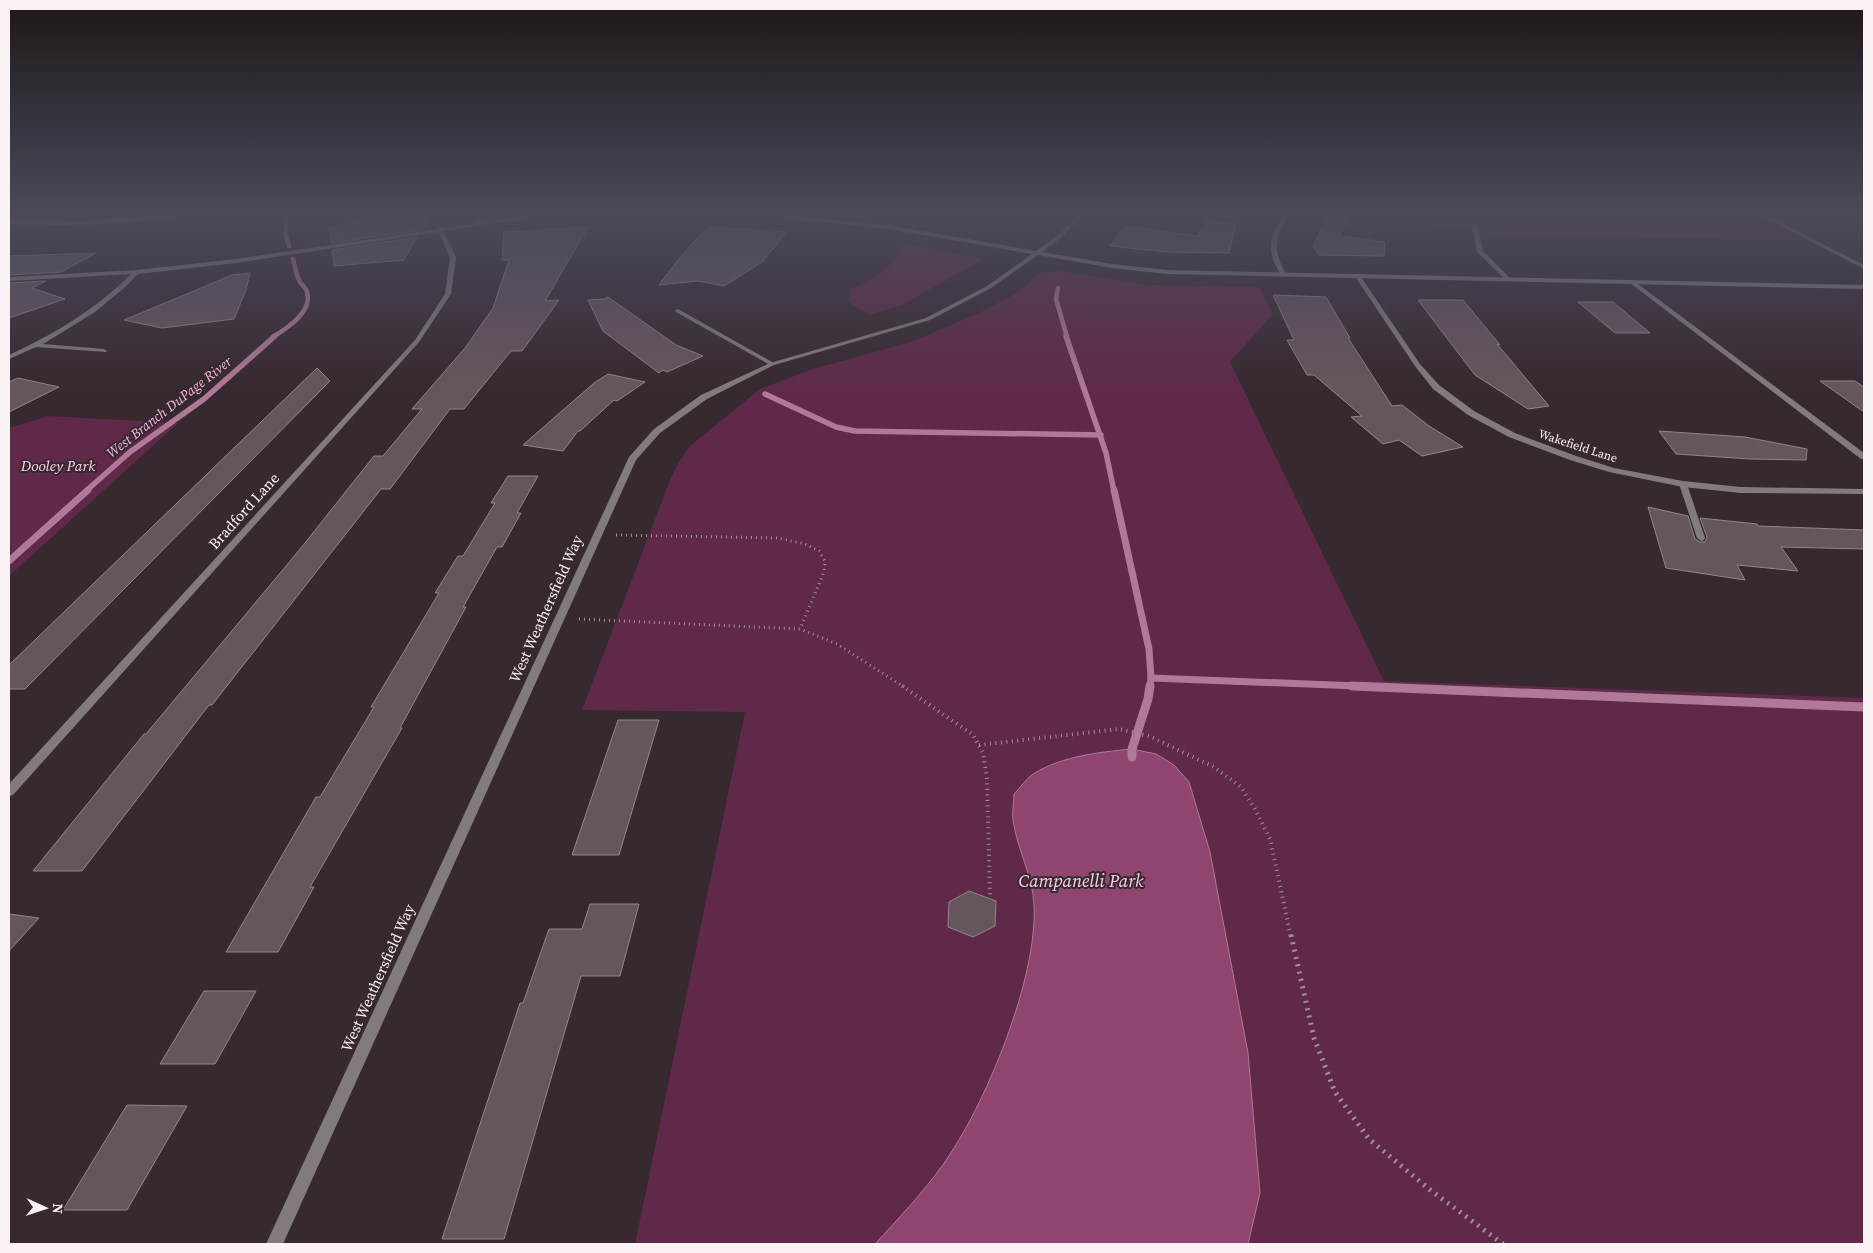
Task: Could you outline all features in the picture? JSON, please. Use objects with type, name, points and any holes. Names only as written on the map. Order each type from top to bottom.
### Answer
[{"type":"street","points":[[9,279],[91,274]]},
{"type":"street","points":[[9,357],[88,316],[118,292],[134,274]]},
{"type":"street","name":"Bradford Lane","points":[[9,792],[417,341],[448,294],[451,274]]},
{"type":"street","name":"West Weathersfield Way","points":[[274,1244],[624,472],[644,444],[677,414],[704,397],[772,364],[928,319],[989,288],[1008,274]]},
{"type":"street","points":[[1318,274],[1864,287]]},
{"type":"street","points":[[1502,274],[1506,278]]},
{"type":"street","name":"Wakefield Lane","points":[[1357,275],[1426,376],[1436,387],[1471,413],[1512,435],[1573,458],[1612,470],[1683,484],[1741,490],[1864,492]]},
{"type":"street","points":[[1632,282],[1864,457]]},
{"type":"street","points":[[678,310],[772,364]]},
{"type":"street","points":[[35,345],[104,351]]},
{"type":"street","points":[[1683,484],[1701,538]]},
{"type":"path","points":[[615,534],[767,538],[805,544],[818,551],[825,561],[824,572],[800,629]]},
{"type":"path","points":[[579,619],[800,629],[837,644],[935,708],[973,736],[983,753],[987,779],[990,895]]},
{"type":"path","points":[[979,745],[1119,729],[1129,730],[1149,736],[1214,766],[1241,787],[1256,809],[1270,839],[1314,1038],[1335,1092],[1369,1139],[1429,1190],[1503,1244]]},
{"type":"green space","points":[[877,274],[956,274],[902,305],[870,315],[848,302],[850,290]]},
{"type":"green space","name":"Campanelli Park","points":[[1038,274],[1082,274],[1150,285],[1259,287],[1273,314],[1230,362],[1384,681],[1864,698],[1864,1244],[635,1244],[745,712],[582,710],[670,480],[690,446],[760,389],[813,369],[911,342],[979,313],[1017,293]]},
{"type":"green space","name":"Dooley Park","points":[[48,416],[178,423],[9,576],[9,428]]},
{"type":"shaded area","points":[[1132,749],[1156,754],[1174,765],[1189,782],[1210,852],[1248,1053],[1260,1193],[1248,1244],[875,1244],[910,1206],[942,1166],[958,1141],[991,1077],[1006,1041],[1018,1004],[1033,935],[1034,905],[1031,884],[1013,820],[1014,794],[1033,774],[1056,763],[1094,753]]},
{"type":"building","points":[[250,274],[246,290],[234,319],[162,328],[124,320],[232,275]]},
{"type":"building","points":[[504,274],[560,274],[545,301],[559,300],[522,351],[511,351],[464,409],[450,409],[390,489],[381,489],[212,705],[209,705],[82,871],[33,871],[144,734],[146,734],[301,548],[374,456],[383,456],[422,409],[412,409],[465,348],[493,308]]},
{"type":"building","points":[[667,274],[742,274],[724,286],[698,281],[659,285]]},
{"type":"building","points":[[46,281],[32,288],[65,299],[9,318],[9,283]]},
{"type":"building","points":[[1273,295],[1326,297],[1350,338],[1348,338],[1392,406],[1402,405],[1429,426],[1463,447],[1422,456],[1399,440],[1383,444],[1351,417],[1362,416],[1314,375],[1307,375],[1287,340],[1294,340]]},
{"type":"building","points":[[608,297],[676,345],[703,356],[667,372],[663,370],[659,373],[603,331],[588,300]]},
{"type":"building","points":[[1418,300],[1463,300],[1549,406],[1528,409],[1475,375]]},
{"type":"building","points":[[1578,302],[1613,302],[1650,333],[1615,333]]},
{"type":"building","points":[[317,368],[330,381],[25,689],[9,689],[9,665]]},
{"type":"building","points":[[608,374],[645,382],[617,401],[614,400],[578,431],[563,451],[523,445],[594,383]]},
{"type":"building","points":[[18,378],[59,387],[9,412],[9,382]]},
{"type":"building","points":[[1820,381],[1855,381],[1864,387],[1864,412]]},
{"type":"building","points":[[1659,431],[1745,437],[1807,449],[1806,460],[1750,459],[1676,454]]},
{"type":"building","points":[[508,476],[538,476],[517,513],[521,513],[502,547],[497,547],[463,607],[466,607],[400,728],[402,728],[310,887],[314,887],[278,952],[226,952],[316,797],[320,797],[374,707],[371,707],[439,593],[435,593],[458,556],[463,556],[495,503],[491,503]]},
{"type":"building","points":[[1648,507],[1688,516],[1695,539],[1700,542],[1705,542],[1707,537],[1700,518],[1757,524],[1758,526],[1864,530],[1864,549],[1781,547],[1798,571],[1737,565],[1745,580],[1666,568]]},
{"type":"building","points":[[618,720],[659,720],[619,855],[572,855]]},
{"type":"building","points":[[969,891],[996,901],[995,926],[973,937],[948,927],[949,902]]},
{"type":"building","points":[[590,904],[639,904],[620,976],[581,976],[504,1239],[442,1239],[520,1003],[523,1003],[549,929],[582,929]]},
{"type":"building","points":[[9,914],[39,918],[9,951]]},
{"type":"building","points":[[204,991],[256,991],[215,1064],[160,1064]]},
{"type":"building","points":[[127,1105],[187,1106],[127,1210],[63,1210]]},
{"type":"waterway","name":"West Branch DuPage River","points":[[273,337],[298,319],[306,306],[307,292],[297,274]]},
{"type":"waterway","points":[[1058,288],[1056,299],[1067,337]]},
{"type":"waterway","name":"West Branch DuPage River","points":[[86,491],[130,452],[204,399],[275,336]]},
{"type":"waterway","points":[[1066,336],[1100,435]]},
{"type":"waterway","points":[[765,394],[836,427],[855,431],[1100,435]]},
{"type":"waterway","points":[[1100,435],[1106,453],[1114,491]]},
{"type":"waterway","name":"West Branch DuPage River","points":[[9,561],[88,490]]},
{"type":"waterway","points":[[1114,490],[1149,649],[1151,678]]},
{"type":"waterway","points":[[1150,687],[1151,678]]},
{"type":"waterway","points":[[1151,678],[1383,687]]},
{"type":"waterway","points":[[1132,757],[1132,749],[1148,699],[1150,686]]},
{"type":"waterway","points":[[1352,686],[1864,707]]}]
